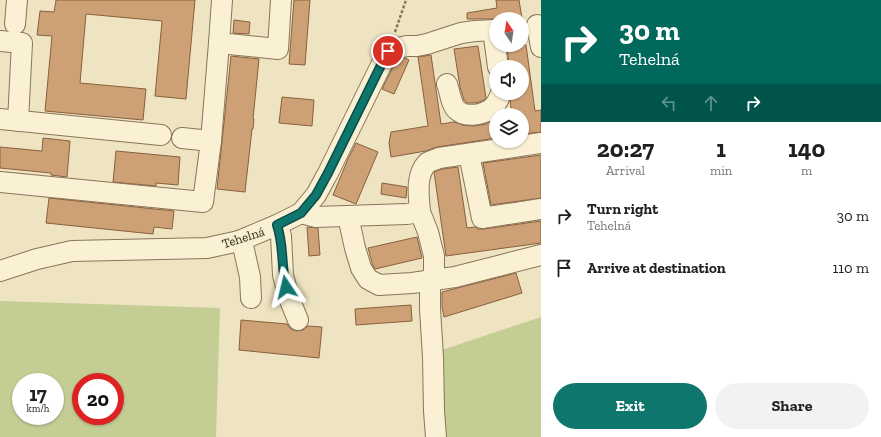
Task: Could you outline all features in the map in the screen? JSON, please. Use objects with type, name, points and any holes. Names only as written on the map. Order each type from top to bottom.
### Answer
[{"type":"street","points":[[15,24],[17,0]]},
{"type":"street","points":[[0,182],[203,202],[211,141],[222,0]]},
{"type":"street","points":[[219,43],[278,50],[281,0]]},
{"type":"street","points":[[533,26],[541,47]]},
{"type":"street","points":[[388,51],[407,46],[427,44],[461,33],[489,30]]},
{"type":"street","points":[[0,41],[22,43],[9,120],[161,135]]},
{"type":"street","name":"Tehelná","points":[[0,271],[37,259],[72,251],[207,248],[239,240],[277,225],[301,213],[316,195],[328,173],[388,51]]},
{"type":"street","points":[[447,84],[456,110],[462,114],[471,115],[484,112],[491,109],[499,100]]},
{"type":"street","points":[[182,138],[211,141]]},
{"type":"street","points":[[436,437],[430,309],[430,281],[434,272],[434,256],[428,232],[420,212],[419,185],[422,171],[428,162],[439,158],[541,143]]},
{"type":"street","points":[[469,154],[482,218],[541,209]]},
{"type":"street","points":[[301,213],[315,217],[407,214],[420,212]]},
{"type":"street","points":[[348,216],[361,268],[368,279],[379,285],[412,283],[455,277],[541,255]]},
{"type":"street","points":[[277,225],[281,236],[284,275],[289,298],[298,320]]},
{"type":"street","points":[[239,240],[244,250],[250,277],[251,298]]},
{"type":"path","points":[[388,51],[406,0]]},
{"type":"green space","points":[[0,301],[220,308],[216,437],[0,437]]},
{"type":"green space","points":[[541,317],[541,437],[444,437],[442,350]]},
{"type":"building","points":[[56,0],[195,0],[186,99],[155,96],[162,21],[86,14],[80,83],[146,89],[143,120],[45,111],[52,36],[37,35],[40,11],[54,12]]},
{"type":"building","points":[[294,0],[310,0],[305,65],[289,64]]},
{"type":"building","points":[[496,0],[519,0],[521,12],[489,12],[489,19],[467,19],[467,13],[497,8]]},
{"type":"building","points":[[234,20],[250,22],[249,34],[233,33]]},
{"type":"building","points":[[478,46],[486,98],[479,102],[467,103],[464,100],[460,87],[454,49]]},
{"type":"building","points":[[508,52],[527,52],[528,60],[508,60]]},
{"type":"building","points":[[431,55],[441,124],[454,122],[474,126],[489,122],[489,139],[437,147],[426,151],[391,157],[389,143],[391,132],[428,126],[418,57]]},
{"type":"building","points":[[231,56],[259,59],[253,129],[245,192],[217,189]]},
{"type":"building","points":[[405,58],[409,60],[394,94],[382,89],[396,61]]},
{"type":"building","points":[[529,67],[535,111],[541,110],[541,132],[529,133],[529,108],[511,108],[510,101],[529,100]]},
{"type":"building","points":[[282,97],[314,100],[312,126],[279,123]]},
{"type":"building","points":[[43,138],[70,141],[67,177],[51,175],[51,173],[0,168],[0,147],[42,151]]},
{"type":"building","points":[[356,143],[378,152],[356,204],[333,195]]},
{"type":"building","points":[[116,151],[180,157],[178,185],[156,183],[156,186],[113,182]]},
{"type":"building","points":[[541,155],[541,198],[491,205],[483,163]]},
{"type":"building","points":[[458,167],[467,228],[475,227],[478,229],[484,229],[541,221],[541,243],[446,256],[434,172],[442,169]]},
{"type":"building","points":[[382,183],[407,187],[406,198],[381,194]]},
{"type":"building","points":[[49,198],[174,211],[172,229],[154,227],[153,234],[46,223]]},
{"type":"building","points":[[307,227],[318,228],[320,255],[309,256]]},
{"type":"building","points":[[417,237],[422,258],[375,269],[368,248]]},
{"type":"building","points":[[516,273],[522,293],[444,317],[442,292]]},
{"type":"building","points":[[411,305],[412,321],[356,325],[355,309]]},
{"type":"building","points":[[241,320],[287,324],[291,329],[297,331],[303,330],[308,326],[322,327],[319,358],[239,350]]},
{"type":"route","points":[[286,287],[281,236],[277,225],[301,213],[316,195],[388,51]]}]
